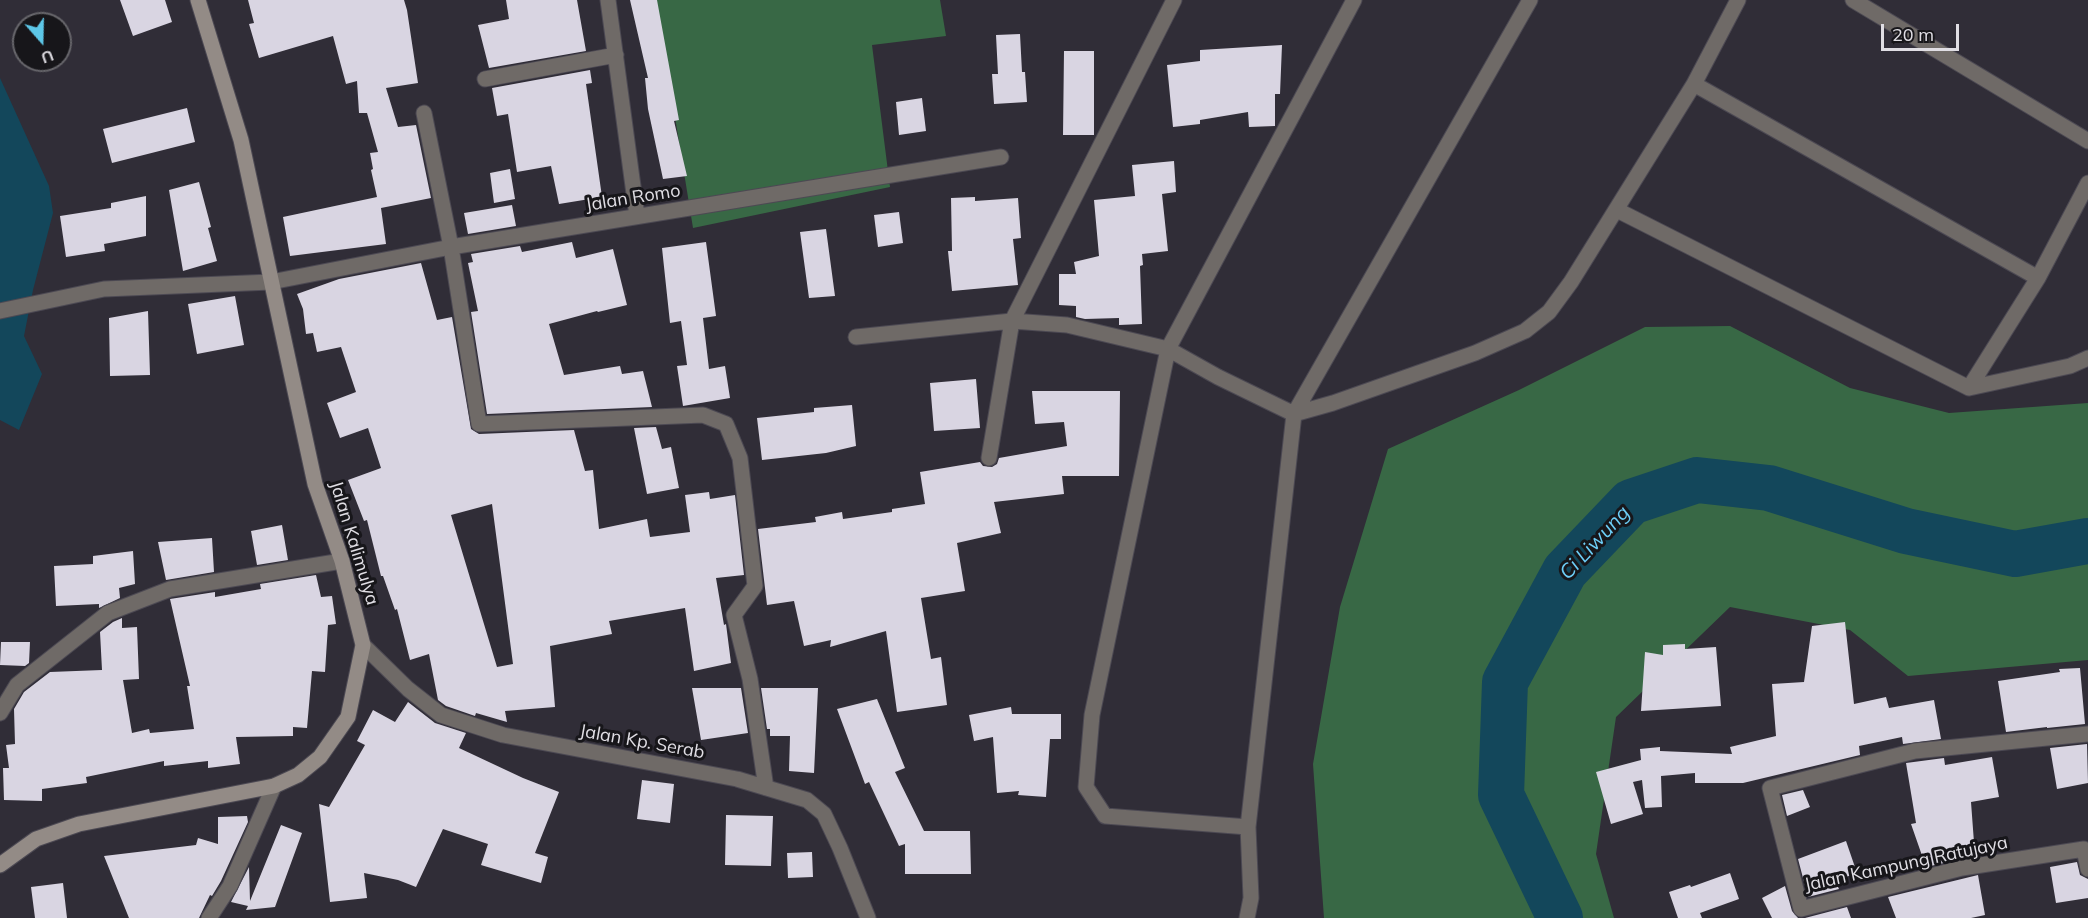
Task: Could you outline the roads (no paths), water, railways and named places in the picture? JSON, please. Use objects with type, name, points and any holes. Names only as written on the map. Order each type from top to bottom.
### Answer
[{"type":"street","name":"Jalan Kalimulya","points":[[0,865],[36,838],[79,824],[274,786],[298,775],[320,756],[348,717],[363,645],[342,561],[315,484],[241,140],[198,0]]},
{"type":"street","points":[[608,0],[636,216]]},
{"type":"street","points":[[989,458],[1012,321],[1174,0]]},
{"type":"street","points":[[1248,827],[1105,816],[1086,787],[1092,715],[1168,349],[1354,0]]},
{"type":"street","points":[[1247,918],[1251,898],[1248,827],[1294,414],[1530,0]]},
{"type":"street","points":[[856,337],[1012,321],[1067,325],[1168,349],[1218,377],[1294,414],[1333,403],[1475,353],[1525,331],[1549,312],[1617,210],[1694,84],[1738,0]]},
{"type":"street","points":[[1853,0],[2088,141]]},
{"type":"street","points":[[485,78],[616,55]]},
{"type":"street","points":[[1694,84],[2038,278]]},
{"type":"street","points":[[424,112],[451,247],[479,424],[703,415],[726,424],[740,458],[755,586],[734,615],[750,679],[766,788]]},
{"type":"street","name":"Jalan Romo","points":[[0,311],[104,289],[271,282],[451,247],[1001,157]]},
{"type":"street","points":[[1969,388],[2038,278],[2088,183]]},
{"type":"street","points":[[1617,210],[1969,388],[2070,366],[2088,358]]},
{"type":"street","points":[[0,713],[17,685],[108,613],[170,589],[342,561]]},
{"type":"street","name":"Jalan Kp. Serab","points":[[363,645],[408,689],[441,716],[503,735],[737,779],[807,800],[824,814],[868,918]]},
{"type":"street","name":"Jalan Kampung Ratujaya","points":[[2088,734],[1915,751],[1770,788],[1803,913],[1962,868],[2086,849],[2088,869]]},
{"type":"street","points":[[209,918],[230,886],[274,786]]},
{"type":"water","points":[[0,78],[49,186],[53,213],[24,336],[42,374],[19,430],[0,420]]},
{"type":"waterway","name":"Ci Liwung","points":[[1560,918],[1501,795],[1505,682],[1565,571],[1631,502],[1697,480],[1769,488],[1906,531],[2015,554],[2088,541]]}]
